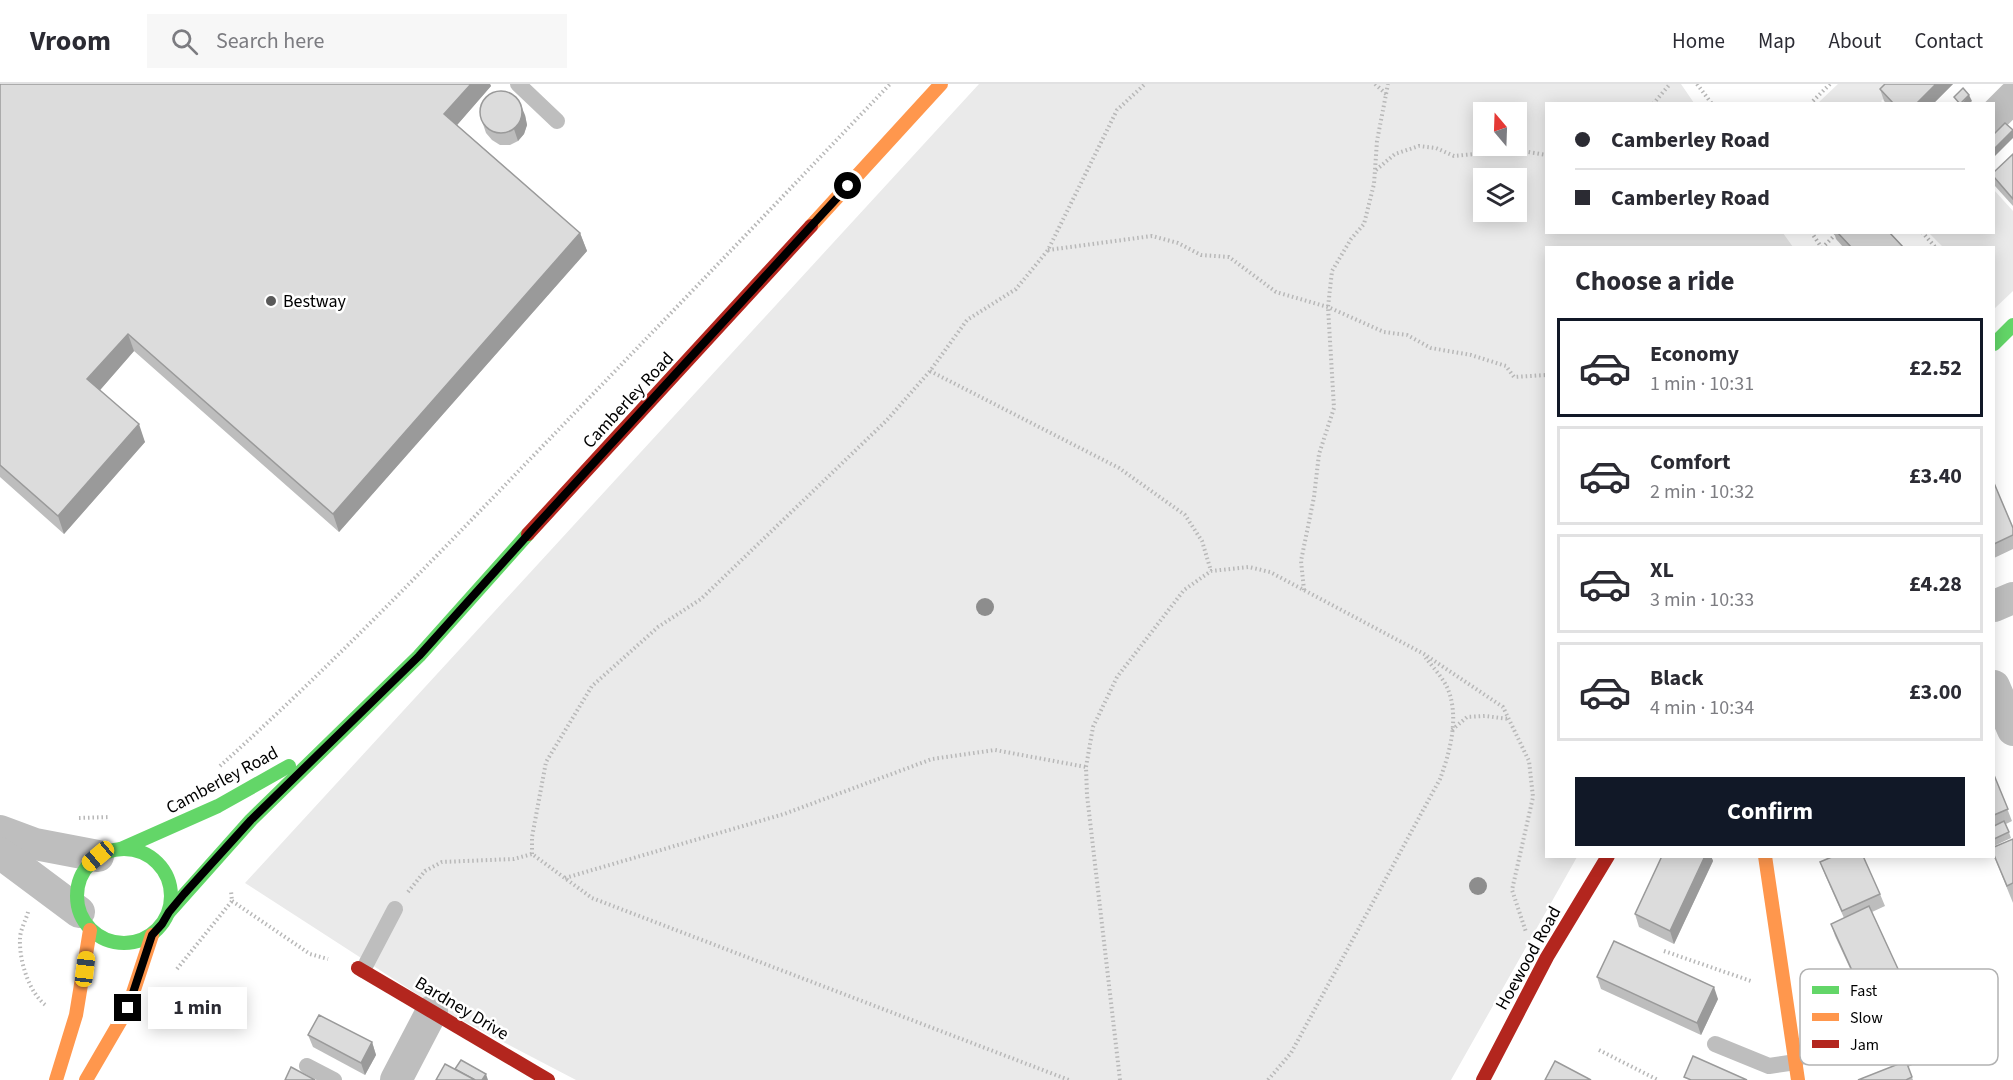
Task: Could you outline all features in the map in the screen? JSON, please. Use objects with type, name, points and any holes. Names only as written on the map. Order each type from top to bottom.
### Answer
[{"type":"main road","name":"Camberley Road","points":[[169,912],[251,820],[419,656],[942,84]]},
{"type":"main road","points":[[1995,343],[2013,325]]},
{"type":"main road","name":"Camberley Road","points":[[110,853],[227,801],[261,783],[336,736]]},
{"type":"main road","points":[[56,1080],[76,1015],[85,969],[84,921],[76,899],[81,875],[88,864],[110,853],[134,850],[157,862],[165,873],[170,885],[169,912],[152,935],[142,940],[120,944],[109,942],[84,921]]},
{"type":"main road","name":"Hoewood Road","points":[[1483,1080],[1547,957],[1607,858]]},
{"type":"main road","points":[[1765,858],[1798,1080]]},
{"type":"main road","points":[[86,1080],[128,1008],[152,935]]},
{"type":"main road","name":"Bardney Drive","points":[[360,969],[549,1080]]},
{"type":"street","points":[[1995,115],[2013,97]]},
{"type":"street","points":[[1995,606],[2013,598]]},
{"type":"street","points":[[1995,688],[2013,730]]},
{"type":"street","points":[[0,831],[35,844],[110,853]]},
{"type":"street","points":[[0,853],[84,921]]},
{"type":"street","points":[[396,1080],[432,1011]]},
{"type":"lane","points":[[518,84],[557,121]]},
{"type":"lane","points":[[360,969],[395,909]]},
{"type":"lane","points":[[1715,1044],[1769,1066],[1796,1062]]},
{"type":"lane","points":[[307,1066],[334,1080]]},
{"type":"path","points":[[217,768],[268,723],[460,532],[890,84]]},
{"type":"path","points":[[1069,1080],[592,898],[532,854],[531,837],[546,762],[592,686],[658,627],[701,598],[887,420],[930,371],[967,320],[1016,289],[1048,250],[1117,110],[1145,84]]},
{"type":"path","points":[[1375,84],[1387,95]]},
{"type":"path","points":[[1304,591],[1301,561],[1314,497],[1319,454],[1334,408],[1328,307],[1332,271],[1351,239],[1364,224],[1374,184],[1377,141],[1388,84]]},
{"type":"path","points":[[1655,102],[1670,84]]},
{"type":"path","points":[[1697,84],[1710,102]]},
{"type":"path","points":[[1814,102],[1830,84]]},
{"type":"path","points":[[1375,170],[1395,154],[1419,147],[1436,148],[1454,156],[1516,150],[1545,155]]},
{"type":"path","points":[[1824,246],[1836,234]]},
{"type":"path","points":[[1924,234],[1934,246]]},
{"type":"path","points":[[1048,250],[1152,236],[1178,243],[1201,255],[1229,257],[1276,292],[1328,307],[1384,332],[1407,335],[1431,348],[1471,355],[1506,366],[1514,377],[1545,375]]},
{"type":"path","points":[[930,371],[1119,468],[1185,515],[1202,541],[1211,571]]},
{"type":"path","points":[[1120,1080],[1087,795],[1086,767],[1093,727],[1117,677],[1184,590],[1211,571],[1249,567],[1270,572],[1424,654],[1503,707],[1528,761],[1533,797],[1512,890],[1526,934]]},
{"type":"path","points":[[1268,1080],[1292,1053],[1440,779],[1448,757],[1452,730],[1452,706],[1447,687],[1424,654]]},
{"type":"path","points":[[1452,730],[1467,717],[1485,716],[1510,719]]},
{"type":"path","points":[[564,878],[784,814],[932,759],[995,750],[1086,767]]},
{"type":"path","points":[[395,909],[425,871],[442,862],[514,859],[532,854]]},
{"type":"path","points":[[232,901],[310,954],[360,969]]},
{"type":"path","points":[[29,909],[20,938],[24,969],[36,997],[45,1005],[76,1015]]},
{"type":"path","points":[[1664,951],[1785,993]]},
{"type":"path","points":[[1599,1050],[1658,1080]]},
{"type":"shaded area","points":[[979,84],[1681,84],[1693,102],[1545,102],[1545,234],[1784,234],[1792,246],[1545,246],[1545,858],[1576,858],[1451,1080],[576,1080],[440,1009],[245,883]]},
{"type":"shaded area","points":[[1838,84],[1899,84],[1882,102],[1819,102]]},
{"type":"shaded area","points":[[1995,191],[2013,211],[2013,291],[1995,308],[1995,246],[1942,246],[1930,234],[1995,234]]},
{"type":"building","name":"Bestway","points":[[0,84],[471,84],[444,114],[580,233],[333,514],[128,334],[87,379],[139,424],[58,516],[0,465]]},
{"type":"building","points":[[1885,84],[1936,84],[1918,102],[1892,102],[1880,89]]},
{"type":"building","points":[[1963,88],[1969,95],[1962,102],[1958,102],[1954,97]]},
{"type":"building","points":[[501,91],[516,97],[522,112],[516,127],[501,133],[486,127],[480,112],[486,97]]},
{"type":"building","points":[[2005,123],[2013,130],[1995,148],[1995,133]]},
{"type":"building","points":[[2013,154],[2013,199],[1995,178],[1995,171]]},
{"type":"building","points":[[1839,234],[1891,234],[1902,246],[1850,246]]},
{"type":"building","points":[[1995,485],[2013,528],[2013,535],[1995,544]]},
{"type":"building","points":[[1995,777],[2008,809],[1995,815]]},
{"type":"building","points":[[2004,821],[2009,832],[1995,839],[1995,826]]},
{"type":"building","points":[[2013,839],[2013,883],[2007,886],[1995,857],[1995,847]]},
{"type":"building","points":[[1661,858],[1704,858],[1670,931],[1635,914]]},
{"type":"building","points":[[1829,858],[1864,858],[1880,894],[1842,911],[1820,862]]},
{"type":"building","points":[[1869,906],[1898,969],[1851,969],[1831,924]]},
{"type":"building","points":[[1614,941],[1714,987],[1697,1023],[1597,977]]},
{"type":"building","points":[[319,1015],[372,1042],[361,1063],[308,1035]]},
{"type":"building","points":[[1693,1056],[1747,1080],[1691,1080],[1684,1077]]},
{"type":"building","points":[[461,1060],[486,1074],[482,1080],[475,1080],[455,1069]]},
{"type":"building","points":[[1555,1061],[1591,1080],[1545,1080]]},
{"type":"building","points":[[445,1064],[475,1080],[436,1080]]},
{"type":"building","points":[[1896,1065],[1908,1065],[1912,1077],[1906,1080],[1858,1080]]},
{"type":"building","points":[[291,1067],[315,1080],[285,1080]]},
{"type":"traffic: fast","points":[[1995,343],[2013,325]]},
{"type":"traffic: fast","points":[[169,912],[251,820],[419,656],[528,534]]},
{"type":"traffic: fast","points":[[121,849],[218,806],[289,766]]},
{"type":"traffic: fast","points":[[124,849],[142,852],[157,863],[168,878],[171,896],[168,914],[157,929],[142,940],[124,943],[106,940],[91,929],[80,914],[77,896],[80,878],[91,863],[106,852],[124,849]]},
{"type":"traffic: slow","points":[[811,226],[941,84]]},
{"type":"traffic: slow","points":[[1765,858],[1798,1080]]},
{"type":"traffic: slow","points":[[56,1080],[76,1015],[90,930]]},
{"type":"traffic: slow","points":[[86,1080],[128,1008],[152,935]]},
{"type":"traffic: jam","points":[[528,534],[811,226]]},
{"type":"traffic: jam","points":[[1483,1080],[1547,957],[1607,858]]},
{"type":"traffic: jam","points":[[358,968],[548,1080]]},
{"type":"place","name":"Bestway","points":[[271,301]]},
{"type":"route","points":[[128,1008],[152,935],[184,894],[251,820],[419,656],[848,186]]}]
